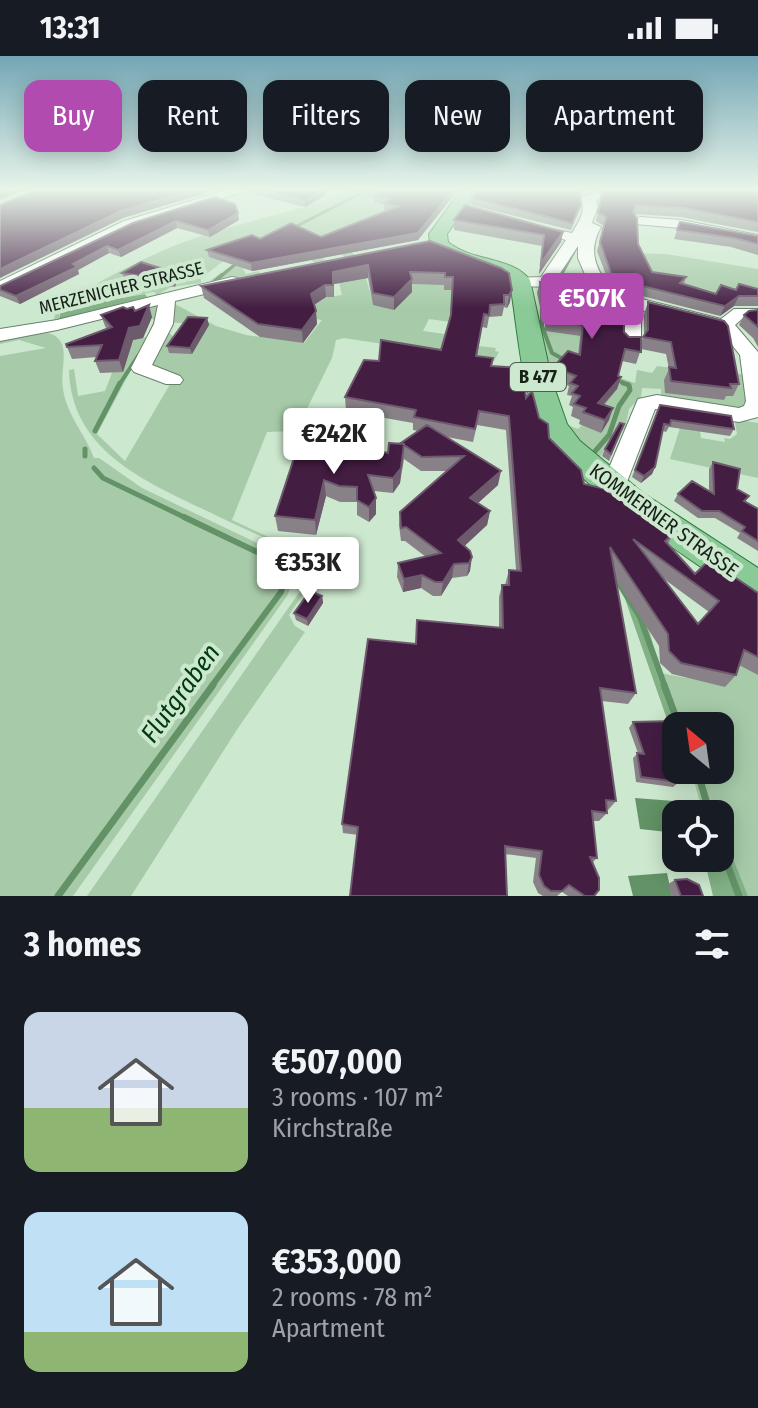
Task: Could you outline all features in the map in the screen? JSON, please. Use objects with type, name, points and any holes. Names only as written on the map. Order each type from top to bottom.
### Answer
[{"type":"main road","points":[[442,229],[430,246],[505,271],[521,282]]},
{"type":"main road","name":"KOMMERNER STRASSE","points":[[521,282],[535,368],[559,434],[585,463],[613,487],[758,587]]},
{"type":"street","points":[[0,287],[118,229]]},
{"type":"street","points":[[553,282],[587,229]]},
{"type":"street","points":[[588,229],[582,254],[600,287],[594,291]]},
{"type":"street","points":[[708,229],[758,239]]},
{"type":"street","name":"MERZENICHER STRASSE","points":[[0,335],[57,325],[247,279]]},
{"type":"street","points":[[521,282],[553,282],[726,326],[750,354],[757,401],[753,411],[739,415],[648,403],[643,407],[613,487]]},
{"type":"street","points":[[165,297],[167,307],[160,329],[141,368],[173,380]]},
{"type":"street","points":[[632,301],[632,342]]},
{"type":"street","points":[[726,326],[732,316],[742,312],[753,313]]},
{"type":"shaded area","points":[[367,229],[342,240],[355,256],[345,258],[340,252],[322,257],[325,260],[338,259],[317,264],[299,253],[242,267],[246,274],[259,271],[260,275],[210,281],[237,261],[229,257],[201,278],[201,283],[171,287],[157,295],[154,292],[67,307],[59,312],[59,319],[54,321],[56,307],[109,277],[163,250],[219,230]]},
{"type":"shaded area","points":[[622,253],[666,254],[758,269],[758,290],[746,286],[731,299],[632,279]]},
{"type":"shaded area","points":[[366,278],[373,303],[410,284],[451,281],[465,324],[429,319],[423,331],[459,336],[479,346],[496,348],[495,351],[499,352],[494,361],[344,338],[336,340],[332,358],[296,431],[267,432],[232,520],[296,550],[331,561],[313,560],[159,488],[115,459],[97,442],[83,422],[73,398],[69,370],[74,369],[78,396],[105,391],[114,368],[133,339],[147,337],[154,320],[145,314],[126,313],[163,303],[136,371],[131,370],[97,434],[125,461],[173,379],[148,370],[165,329],[192,354],[204,334],[203,325],[167,322],[173,303],[216,326],[246,335],[304,343],[322,320],[286,314],[320,298],[342,295],[339,283]]},
{"type":"shaded area","points":[[145,294],[147,297],[59,319],[61,309],[67,307]]},
{"type":"shaded area","points":[[537,320],[543,320],[545,331],[580,336],[577,362],[635,383],[637,370],[652,373],[657,366],[687,370],[687,366],[747,375],[751,399],[742,408],[661,399],[661,389],[642,388],[641,397],[629,409],[625,428],[596,461],[567,425],[578,429],[582,425],[601,432],[608,421],[555,374],[551,379]]},
{"type":"shaded area","points":[[48,333],[61,342],[65,399],[94,458],[99,458],[142,488],[282,555],[291,564],[293,582],[287,596],[73,896],[0,896],[0,356],[46,348],[19,340],[0,344],[0,339]]},
{"type":"shaded area","points":[[728,418],[758,423],[758,478],[670,459],[680,428],[700,431],[701,438],[725,442],[724,438],[730,439],[737,434],[735,422]]},
{"type":"shaded area","points":[[577,466],[650,632],[660,673],[687,678],[734,662],[758,660],[758,896],[748,896],[734,864],[734,800],[699,800],[695,784],[734,784],[734,712],[670,712],[638,617],[612,576]]},
{"type":"shaded area","points":[[322,575],[315,577],[289,615],[295,626],[305,632],[238,728],[131,896],[87,896],[310,577]]},
{"type":"shaded area","points":[[624,596],[638,617],[670,712],[664,712]]},
{"type":"shaded area","points":[[635,798],[662,800],[662,831],[640,829]]},
{"type":"shaded area","points":[[734,861],[748,896],[713,896],[707,872],[734,872]]},
{"type":"shaded area","points":[[667,873],[672,896],[633,896],[628,876]]},
{"type":"building","points":[[0,229],[83,229],[0,269]]},
{"type":"building","points":[[120,229],[160,229],[118,250],[107,246],[73,264],[77,267],[16,296],[0,290],[0,286]]},
{"type":"building","points":[[279,229],[304,229],[321,237],[341,229],[421,229],[418,233],[251,263],[207,250],[252,235],[260,239]]},
{"type":"building","points":[[509,229],[563,232],[541,263],[544,235]]},
{"type":"building","points":[[603,229],[637,229],[638,244],[652,272],[686,277],[680,283],[716,294],[721,285],[736,290],[739,284],[758,289],[758,296],[739,296],[725,306],[613,279],[600,242]]},
{"type":"building","points":[[720,229],[758,236],[758,244],[734,238],[677,230]]},
{"type":"building","points":[[430,241],[501,268],[509,273],[512,290],[509,295],[504,295],[504,304],[490,305],[489,315],[484,314],[476,356],[493,358],[491,366],[523,368],[526,398],[532,391],[539,418],[548,424],[549,438],[581,470],[584,484],[610,490],[610,493],[673,534],[665,541],[695,574],[709,560],[758,593],[758,657],[744,650],[736,675],[681,663],[669,651],[668,634],[610,547],[636,693],[600,688],[616,801],[606,800],[607,813],[592,811],[597,858],[590,857],[599,878],[599,890],[594,896],[585,896],[569,885],[562,891],[551,891],[544,886],[539,875],[542,851],[505,846],[507,896],[350,896],[358,827],[342,824],[368,639],[416,644],[417,620],[503,628],[502,585],[509,585],[509,570],[521,571],[509,416],[479,411],[475,429],[414,417],[416,410],[345,397],[364,360],[379,361],[381,340],[441,350],[451,315],[453,277],[445,277],[445,273],[410,272],[412,279],[394,297],[373,293],[368,265],[333,272],[333,285],[325,285],[311,294],[316,311],[302,330],[258,324],[201,286]],"holes":[[[633,539],[719,601],[698,624]]]},
{"type":"building","points":[[141,262],[176,273],[173,281],[122,273]]},
{"type":"building","points":[[540,282],[624,296],[624,332],[629,337],[641,337],[641,352],[625,349],[618,376],[621,377],[598,403],[613,408],[605,420],[583,412],[586,408],[574,404],[580,396],[572,393],[578,386],[570,383],[576,376],[558,369],[557,363],[568,351],[580,355],[583,325],[548,319],[548,304],[544,303]]},
{"type":"building","points":[[648,302],[724,321],[728,326],[739,384],[730,384],[731,388],[671,381],[669,367],[676,368],[671,342],[643,337],[648,330]]},
{"type":"building","points":[[149,305],[140,326],[129,328],[119,360],[95,361],[102,345],[67,347],[66,344],[112,327],[101,315],[123,307],[133,307],[135,311]]},
{"type":"building","points":[[758,310],[758,327],[744,315]]},
{"type":"building","points":[[188,317],[207,318],[190,348],[167,346]]},
{"type":"building","points":[[660,405],[731,416],[734,429],[671,420],[670,425],[664,424],[655,467],[644,476],[635,470]]},
{"type":"building","points":[[620,423],[624,424],[611,454],[605,449]]},
{"type":"building","points":[[427,425],[501,471],[470,498],[490,511],[458,540],[470,551],[472,557],[469,563],[454,564],[443,582],[435,582],[422,575],[404,579],[398,563],[441,553],[406,527],[401,528],[400,512],[464,456],[422,457],[401,443]]},
{"type":"building","points":[[389,443],[404,444],[401,468],[393,478],[368,475],[376,498],[369,507],[357,500],[357,487],[339,486],[324,480],[315,520],[275,516],[298,446],[338,450],[351,446],[361,451],[372,449],[388,453]]},
{"type":"building","points":[[713,462],[740,469],[737,489],[749,496],[744,501],[758,509],[758,541],[742,531],[745,527],[719,511],[702,511],[678,494],[692,481],[714,494]]},
{"type":"building","points":[[310,591],[322,596],[307,619],[294,613]]},
{"type":"building","points":[[662,721],[662,780],[641,777],[637,753],[644,754],[633,722]]},
{"type":"building","points":[[687,879],[699,885],[703,896],[681,896],[675,880]]},
{"type":"waterway","points":[[560,277],[575,250]]},
{"type":"waterway","points":[[220,277],[237,263]]},
{"type":"waterway","points":[[215,281],[222,275]]},
{"type":"waterway","points":[[557,283],[560,277]]},
{"type":"waterway","points":[[542,309],[542,326],[552,353],[565,360]]},
{"type":"waterway","points":[[119,385],[138,356]]},
{"type":"waterway","points":[[615,379],[625,384]]},
{"type":"waterway","points":[[95,431],[120,383]]},
{"type":"waterway","points":[[591,456],[609,435],[619,406],[630,390],[625,384]]},
{"type":"waterway","points":[[85,449],[85,456]]},
{"type":"waterway","name":"Flutgraben","points":[[94,468],[103,478],[188,519]]},
{"type":"waterway","name":"Flutgraben","points":[[184,517],[278,562],[286,572],[281,592],[211,687]]},
{"type":"waterway","points":[[613,574],[640,617],[665,687]]},
{"type":"waterway","name":"Flutgraben","points":[[58,896],[213,685]]},
{"type":"waterway","points":[[664,685],[674,712]]},
{"type":"waterway","points":[[701,784],[706,800]]},
{"type":"waterway","points":[[730,872],[739,896]]}]
